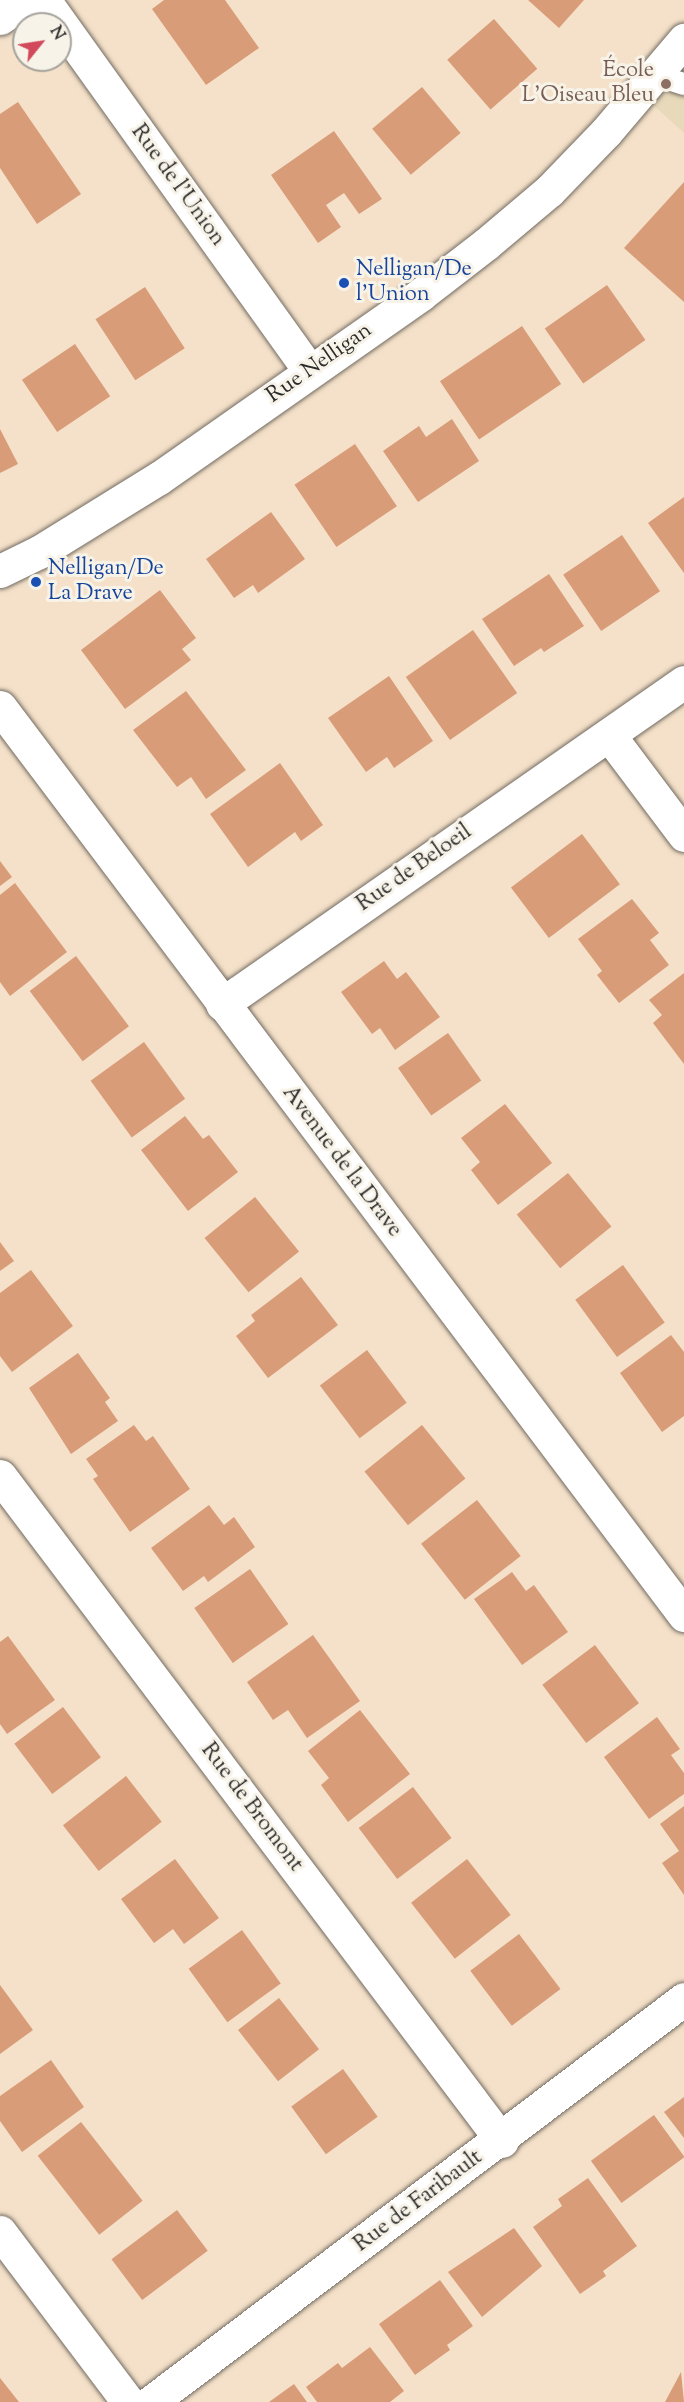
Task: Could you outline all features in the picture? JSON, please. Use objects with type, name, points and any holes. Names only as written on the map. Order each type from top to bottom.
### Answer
[{"type":"street","points":[[0,18],[26,0]]},
{"type":"street","name":"Rue de l'Union","points":[[44,0],[310,372]]},
{"type":"street","name":"Rue Nelligan","points":[[0,571],[39,552],[159,478],[420,295],[549,191],[670,79],[684,40]]},
{"type":"street","name":"Rue de Beloeil","points":[[222,1004],[684,682]]},
{"type":"street","name":"Avenue de la Drave","points":[[0,707],[684,1615]]},
{"type":"street","points":[[609,735],[684,835]]},
{"type":"street","name":"Rue de Bromont","points":[[0,1476],[501,2141]]},
{"type":"street","name":"Rue de Faribault","points":[[151,2402],[501,2141],[684,1999]]},
{"type":"street","points":[[0,2232],[128,2402]]},
{"type":"shaded area","name":"École L'Oiseau Bleu","points":[[684,40],[684,133],[640,93]]},
{"type":"building","points":[[164,0],[225,0],[259,48],[206,85],[152,9]]},
{"type":"building","points":[[528,0],[584,0],[559,28]]},
{"type":"building","points":[[494,19],[537,69],[491,109],[447,60]]},
{"type":"building","points":[[422,87],[461,133],[411,175],[372,129]]},
{"type":"building","points":[[18,102],[81,194],[37,224],[0,168],[0,114]]},
{"type":"building","points":[[334,131],[382,199],[359,214],[344,193],[326,205],[341,227],[318,243],[271,175]]},
{"type":"building","points":[[684,182],[684,302],[624,248]]},
{"type":"building","points":[[607,285],[645,340],[583,383],[545,329]]},
{"type":"building","points":[[145,287],[185,348],[135,380],[96,319]]},
{"type":"building","points":[[522,326],[561,384],[479,439],[440,381]]},
{"type":"building","points":[[75,344],[110,396],[57,432],[22,380]]},
{"type":"building","points":[[452,419],[479,461],[418,502],[383,451],[419,426],[426,437]]},
{"type":"building","points":[[0,429],[18,464],[0,473]]},
{"type":"building","points":[[355,444],[397,506],[336,547],[294,485]]},
{"type":"building","points":[[684,497],[684,573],[648,523]]},
{"type":"building","points":[[271,512],[305,559],[258,593],[253,585],[234,598],[206,559]]},
{"type":"building","points":[[622,535],[660,591],[601,631],[563,575]]},
{"type":"building","points":[[549,574],[584,626],[544,652],[541,648],[514,666],[482,619]]},
{"type":"building","points":[[160,590],[196,638],[182,649],[191,660],[125,709],[81,650]]},
{"type":"building","points":[[473,630],[517,693],[450,740],[406,677]]},
{"type":"building","points":[[389,676],[433,741],[394,768],[387,757],[366,772],[328,718]]},
{"type":"building","points":[[186,691],[246,770],[206,799],[191,777],[177,787],[133,730]]},
{"type":"building","points":[[280,763],[323,825],[301,841],[295,832],[248,867],[210,814]]},
{"type":"building","points":[[582,834],[620,884],[549,938],[511,888]]},
{"type":"building","points":[[0,861],[12,877],[0,886]]},
{"type":"building","points":[[15,883],[67,952],[10,996],[0,982],[0,895]]},
{"type":"building","points":[[632,899],[659,933],[650,940],[669,965],[619,1003],[597,975],[602,971],[578,939]]},
{"type":"building","points":[[76,956],[129,1026],[83,1061],[30,991]]},
{"type":"building","points":[[384,961],[397,979],[406,972],[440,1017],[395,1050],[380,1028],[372,1034],[341,992]]},
{"type":"building","points":[[684,973],[684,1064],[653,1023],[662,1015],[649,1000]]},
{"type":"building","points":[[448,1033],[481,1081],[431,1115],[398,1068]]},
{"type":"building","points":[[144,1042],[185,1099],[132,1137],[91,1081]]},
{"type":"building","points":[[505,1104],[552,1163],[498,1205],[471,1170],[480,1162],[461,1138]]},
{"type":"building","points":[[185,1116],[203,1139],[209,1135],[238,1172],[188,1211],[141,1150]]},
{"type":"building","points":[[568,1173],[611,1227],[560,1268],[517,1215]]},
{"type":"building","points":[[255,1197],[299,1251],[249,1292],[204,1238]]},
{"type":"building","points":[[0,1242],[14,1261],[0,1271]]},
{"type":"building","points":[[623,1265],[665,1322],[617,1357],[575,1300]]},
{"type":"building","points":[[31,1270],[73,1326],[12,1372],[0,1356],[0,1293]]},
{"type":"building","points":[[301,1277],[338,1325],[268,1378],[236,1336],[255,1321],[251,1315]]},
{"type":"building","points":[[671,1335],[684,1352],[684,1416],[662,1432],[620,1373]]},
{"type":"building","points":[[367,1350],[407,1403],[360,1438],[320,1386]]},
{"type":"building","points":[[78,1353],[110,1398],[105,1402],[118,1421],[71,1454],[29,1388]]},
{"type":"building","points":[[134,1425],[146,1441],[153,1436],[190,1489],[130,1532],[93,1479],[98,1476],[86,1459]]},
{"type":"building","points":[[422,1425],[465,1479],[408,1525],[364,1472]]},
{"type":"building","points":[[477,1500],[521,1556],[465,1600],[421,1544]]},
{"type":"building","points":[[209,1505],[224,1525],[234,1517],[255,1547],[208,1582],[204,1576],[183,1591],[151,1548]]},
{"type":"building","points":[[250,1569],[288,1624],[233,1663],[194,1608]]},
{"type":"building","points":[[512,1572],[526,1591],[534,1585],[568,1632],[522,1665],[474,1599]]},
{"type":"building","points":[[313,1635],[360,1701],[307,1738],[288,1710],[273,1720],[247,1682]]},
{"type":"building","points":[[8,1636],[55,1700],[7,1734],[0,1724],[0,1642]]},
{"type":"building","points":[[595,1645],[639,1703],[586,1743],[542,1685]]},
{"type":"building","points":[[63,1707],[101,1757],[52,1794],[14,1744]]},
{"type":"building","points":[[360,1710],[410,1774],[348,1822],[321,1785],[329,1778],[308,1751]]},
{"type":"building","points":[[657,1717],[680,1749],[671,1755],[684,1773],[684,1794],[649,1819],[604,1757]]},
{"type":"building","points":[[126,1776],[162,1822],[99,1871],[63,1825]]},
{"type":"building","points":[[413,1787],[452,1838],[397,1879],[359,1828]]},
{"type":"building","points":[[684,1806],[684,1895],[662,1863],[679,1851],[660,1824]]},
{"type":"building","points":[[175,1859],[219,1918],[184,1944],[173,1929],[154,1943],[121,1899]]},
{"type":"building","points":[[467,1859],[511,1915],[455,1959],[411,1903]]},
{"type":"building","points":[[242,1930],[281,1983],[227,2022],[189,1969]]},
{"type":"building","points":[[519,1934],[561,1989],[512,2026],[470,1971]]},
{"type":"building","points":[[0,1985],[33,2030],[0,2054]]},
{"type":"building","points":[[279,1998],[319,2049],[278,2081],[238,2030]]},
{"type":"building","points":[[51,2060],[84,2107],[22,2152],[0,2121],[0,2096]]},
{"type":"building","points":[[343,2069],[378,2117],[326,2154],[291,2107]]},
{"type":"building","points":[[684,2097],[684,2138],[664,2112]]},
{"type":"building","points":[[654,2115],[684,2157],[621,2203],[591,2161]]},
{"type":"building","points":[[81,2122],[143,2201],[99,2235],[38,2156]]},
{"type":"building","points":[[588,2178],[637,2246],[603,2271],[606,2276],[580,2294],[533,2227],[562,2206],[558,2199]]},
{"type":"building","points":[[177,2210],[208,2251],[142,2300],[112,2259]]},
{"type":"building","points":[[514,2228],[542,2266],[482,2317],[448,2272]]},
{"type":"building","points":[[440,2280],[473,2326],[447,2345],[450,2350],[415,2375],[379,2324]]},
{"type":"building","points":[[370,2347],[404,2391],[390,2402],[317,2402],[306,2387],[338,2363],[342,2368]]},
{"type":"building","points":[[681,2372],[684,2402],[665,2402]]},
{"type":"building","points":[[0,2378],[19,2402],[0,2402]]},
{"type":"building","points":[[294,2384],[307,2402],[269,2402]]},
{"type":"place","name":"École L'Oiseau Bleu","points":[[666,84]]},
{"type":"place","name":"Nelligan/De l'Union","points":[[344,283]]},
{"type":"place","name":"Nelligan/De La Drave","points":[[36,582]]}]
